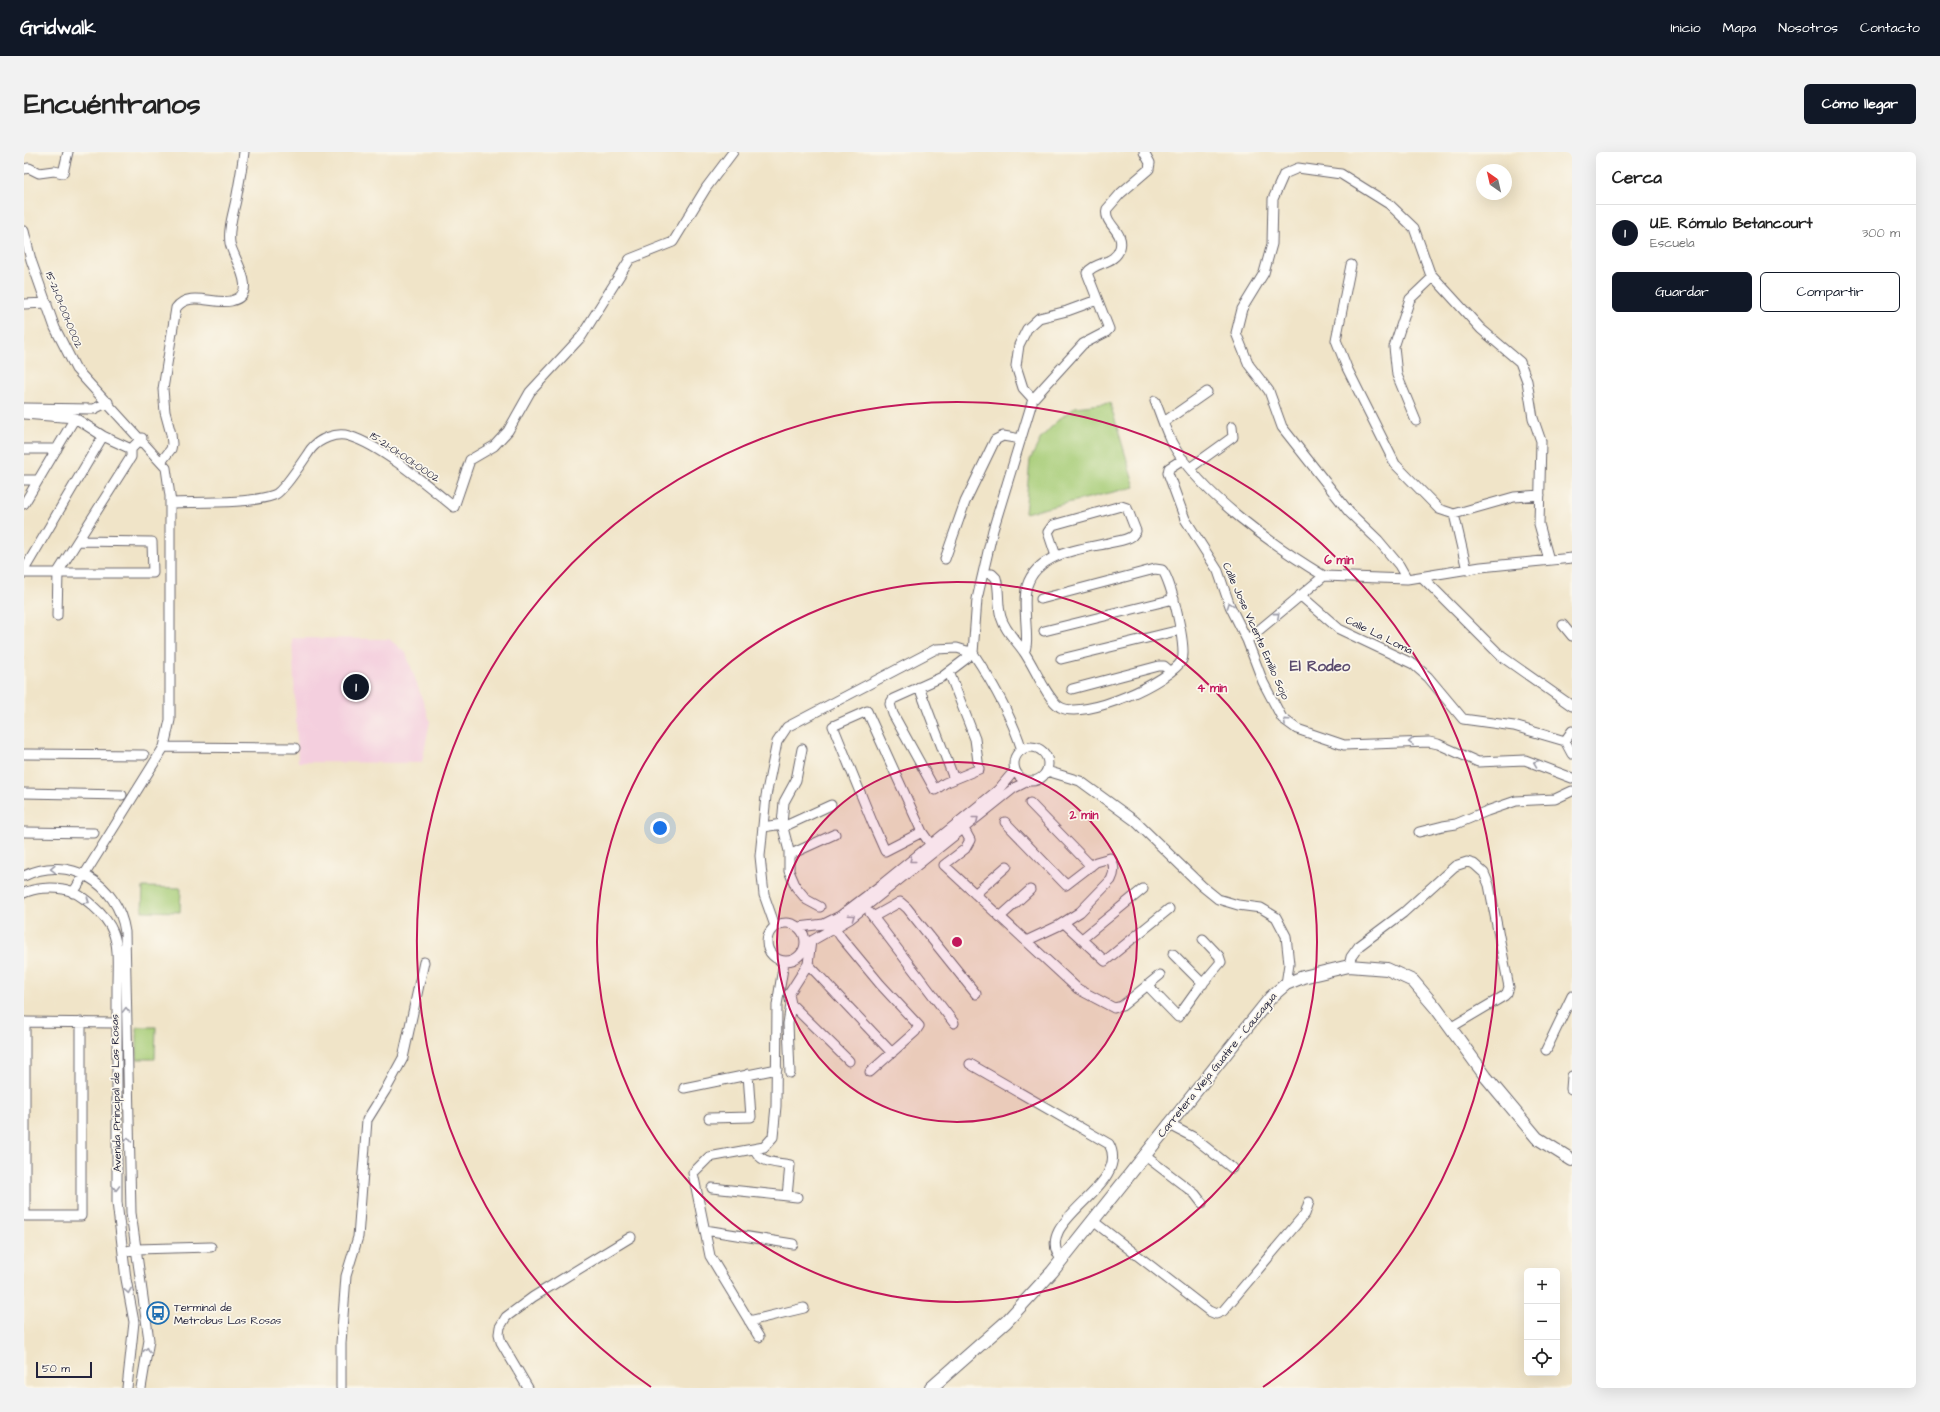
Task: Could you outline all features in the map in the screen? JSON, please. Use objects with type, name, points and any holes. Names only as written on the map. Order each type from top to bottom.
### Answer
[{"type":"main road","name":"Carretera Vieja Guatire - Caucagua","points":[[931,1388],[1006,1322],[1062,1260],[1168,1124],[1271,997],[1286,984],[1303,977],[1349,966],[1387,970],[1413,981],[1486,1077],[1537,1138],[1572,1160]]},
{"type":"street","points":[[24,169],[29,168],[39,173],[54,171],[63,172],[68,152]]},
{"type":"street","points":[[162,462],[171,449],[172,444],[171,434],[164,412],[163,389],[176,308],[181,302],[190,299],[230,301],[240,296],[243,289],[243,273],[233,253],[229,237],[244,152]]},
{"type":"street","name":"15-21-01-001-0002","points":[[24,231],[31,260],[56,328],[76,369],[166,468],[171,503],[253,499],[275,495],[285,486],[316,443],[326,437],[348,436],[372,447],[401,466],[424,482],[454,507],[470,460],[494,446],[508,431],[530,392],[581,337],[630,259],[672,242],[706,188],[733,152]]},
{"type":"street","points":[[949,672],[975,739],[978,770],[954,779],[935,790],[893,714],[890,704],[893,699],[949,672],[967,658],[971,652],[977,599],[993,530],[1033,399],[1083,344],[1108,331],[1108,325],[1087,273],[1091,269],[1107,263],[1114,258],[1119,250],[1121,243],[1118,233],[1107,218],[1107,209],[1121,193],[1149,169],[1150,163],[1144,152]]},
{"type":"street","points":[[1407,579],[1378,540],[1349,512],[1282,427],[1269,391],[1249,365],[1236,333],[1242,309],[1264,273],[1272,244],[1273,199],[1284,174],[1298,168],[1341,174],[1389,204],[1414,228],[1430,273],[1433,277],[1481,329],[1520,362],[1527,381],[1533,418],[1541,441],[1540,524],[1549,560]]},
{"type":"street","points":[[25,242],[46,304],[66,354],[77,370],[154,451],[162,462],[170,491],[170,720],[164,747],[84,873],[73,893]]},
{"type":"street","points":[[1351,265],[1336,340],[1347,368],[1395,464],[1439,508],[1454,514],[1514,497],[1540,495]]},
{"type":"street","points":[[1416,421],[1397,375],[1394,347],[1410,299],[1433,277]]},
{"type":"street","points":[[1033,399],[1023,388],[1016,366],[1019,345],[1027,329],[1039,318],[1066,311],[1097,300]]},
{"type":"street","points":[[24,304],[46,304]]},
{"type":"street","points":[[1164,422],[1207,392]]},
{"type":"street","points":[[1155,401],[1172,443],[1190,468],[1226,506],[1298,560],[1324,576],[1407,579],[1481,567],[1572,558]]},
{"type":"street","points":[[24,408],[94,409],[108,402]]},
{"type":"street","points":[[24,414],[75,418],[103,436],[131,449]]},
{"type":"street","points":[[24,504],[75,418]]},
{"type":"street","points":[[1190,468],[1233,437],[1232,426]]},
{"type":"street","points":[[78,541],[152,542],[153,573],[24,571],[103,436]]},
{"type":"street","points":[[945,559],[965,502],[995,440],[1003,436],[1020,439]]},
{"type":"street","points":[[57,616],[58,572],[131,457],[131,449],[142,438]]},
{"type":"street","points":[[24,449],[57,449]]},
{"type":"street","name":"Calle Jose Vicente Emilio Sojo","points":[[1183,459],[1169,468],[1168,473],[1185,519],[1218,571],[1230,606],[1247,640],[1272,702],[1282,718],[1297,729],[1344,745],[1429,742],[1438,744],[1478,762],[1525,760],[1572,778]]},
{"type":"street","points":[[24,480],[38,480]]},
{"type":"street","points":[[1024,652],[1028,644],[1024,603],[1029,579],[1038,567],[1056,556],[1132,536],[1136,531],[1127,508],[1121,506],[1052,525],[1048,532],[1056,556]]},
{"type":"street","points":[[1454,514],[1468,570]]},
{"type":"street","points":[[983,573],[992,574],[996,578],[1001,617],[1012,637],[1024,652],[1054,702],[1060,707],[1069,710],[1089,709],[1109,704],[1154,682],[1170,671],[1183,658],[1180,630],[1174,599],[1166,576],[1162,570],[1158,569],[1041,599]]},
{"type":"street","points":[[1247,640],[1324,576]]},
{"type":"street","points":[[1422,577],[1501,656],[1572,706]]},
{"type":"street","name":"Calle La Loma","points":[[1300,595],[1339,629],[1412,664],[1428,678],[1463,719],[1514,726],[1565,741]]},
{"type":"street","points":[[1044,631],[1174,599]]},
{"type":"street","points":[[1563,625],[1572,636]]},
{"type":"street","points":[[1061,659],[1180,630]]},
{"type":"street","points":[[775,926],[764,895],[760,856],[766,796],[777,742],[787,727],[936,649],[957,648],[971,652],[986,673],[1015,728],[1022,750]]},
{"type":"street","points":[[1072,689],[1159,666],[1164,666],[1170,671]]},
{"type":"street","points":[[919,687],[954,779]]},
{"type":"street","points":[[922,832],[885,851],[872,824],[833,726],[867,711],[922,832],[931,845]]},
{"type":"street","points":[[1572,731],[1565,741],[1572,754]]},
{"type":"street","points":[[164,747],[295,748]]},
{"type":"street","points":[[1015,770],[998,790],[931,845],[840,916],[824,924],[799,927],[787,923],[775,926],[768,937],[768,951],[772,956],[784,962],[797,959],[805,950],[809,942],[835,928],[866,907],[1014,788],[1028,781],[1039,779],[1047,771],[1048,760],[1042,751],[1032,747],[1022,750],[1015,758],[1015,770],[1022,779],[1028,781]]},
{"type":"street","points":[[802,749],[796,780],[784,802],[783,826],[789,855],[789,872],[796,887],[807,900],[820,907]]},
{"type":"street","points":[[24,754],[144,755]]},
{"type":"street","points":[[1047,771],[1080,781],[1135,821],[1202,886],[1218,899],[1238,905],[1261,908],[1276,917],[1286,936],[1289,964],[1286,984]]},
{"type":"street","points":[[1420,832],[1456,824],[1487,810],[1516,801],[1554,799],[1572,791]]},
{"type":"street","points":[[24,793],[122,795]]},
{"type":"street","points":[[1030,803],[1091,866]]},
{"type":"street","points":[[763,827],[783,826],[830,805]]},
{"type":"street","points":[[1005,822],[1066,885],[1096,862],[1110,858],[1114,864],[1114,874],[1111,880],[1080,912],[1064,922],[1026,941]]},
{"type":"street","points":[[964,829],[970,840],[965,849],[944,865],[1078,988],[1114,1008],[1122,1006],[1160,975]]},
{"type":"street","points":[[24,832],[94,833]]},
{"type":"street","points":[[789,855],[835,834]]},
{"type":"street","points":[[1349,966],[1351,957],[1359,946],[1412,905],[1450,869],[1463,863],[1474,864],[1484,873],[1489,885],[1509,987],[1504,996],[1450,1028]]},
{"type":"street","points":[[975,894],[1007,866]]},
{"type":"street","points":[[24,876],[34,871],[51,868],[84,873]]},
{"type":"street","name":"Avenida Principal de Las Rosas","points":[[84,873],[111,896],[118,906],[124,925],[130,1213],[149,1340],[141,1388]]},
{"type":"street","name":"Avenida Principal de Las Rosas","points":[[24,893],[32,889],[64,888],[89,902],[108,921],[113,932],[116,948],[117,1202],[134,1322],[128,1388]]},
{"type":"street","points":[[1082,939],[1143,889]]},
{"type":"street","points":[[1000,917],[1030,890]]},
{"type":"street","points":[[873,916],[900,902],[907,908],[976,994]]},
{"type":"street","points":[[866,907],[954,1023]]},
{"type":"street","points":[[1064,922],[1105,961],[1168,909]]},
{"type":"street","points":[[790,1073],[788,1024],[791,1004],[789,994],[808,964],[809,942],[799,927]]},
{"type":"street","points":[[835,928],[880,984],[919,1026],[915,1032],[870,1072]]},
{"type":"street","points":[[1147,986],[1178,1017],[1221,962],[1219,956],[1203,939]]},
{"type":"street","points":[[1173,954],[1203,984]]},
{"type":"street","points":[[341,1388],[341,1343],[346,1276],[358,1237],[367,1120],[403,1058],[424,962]]},
{"type":"street","points":[[759,1338],[710,1256],[693,1173],[709,1157],[764,1147],[773,1137],[776,1106],[777,1005],[784,962]]},
{"type":"street","points":[[808,964],[892,1053]]},
{"type":"street","points":[[1546,1050],[1572,996]]},
{"type":"street","points":[[791,1004],[850,1061]]},
{"type":"street","points":[[81,1022],[81,1216],[25,1216],[25,1022],[81,1022],[116,1023]]},
{"type":"street","points":[[970,1064],[1109,1144],[1113,1152],[1111,1167],[1105,1178],[1062,1225],[1056,1236],[1054,1245],[1057,1255],[1062,1260]]},
{"type":"street","points":[[684,1088],[777,1069]]},
{"type":"street","points":[[709,1118],[751,1117],[748,1074]]},
{"type":"street","points":[[1571,1089],[1572,1076]]},
{"type":"street","points":[[1168,1124],[1193,1137],[1232,1168]]},
{"type":"street","points":[[755,1149],[757,1155],[763,1160],[790,1165],[787,1196]]},
{"type":"street","points":[[1144,1155],[1195,1194],[1202,1203]]},
{"type":"street","points":[[712,1188],[797,1198]]},
{"type":"street","points":[[1093,1220],[1209,1311],[1216,1314],[1223,1311],[1305,1214],[1309,1202]]},
{"type":"street","points":[[705,1230],[793,1244]]},
{"type":"street","points":[[528,1388],[501,1342],[499,1334],[500,1327],[506,1317],[533,1297],[630,1237]]},
{"type":"street","points":[[123,1252],[136,1249],[211,1246]]},
{"type":"street","points":[[749,1321],[804,1308]]},
{"type":"shaded area","points":[[292,638],[389,639],[406,653],[430,721],[422,763],[298,762]]},
{"type":"green space","points":[[1110,403],[1135,487],[1025,513],[1030,460],[1041,438],[1058,420],[1075,407]]},
{"type":"green space","points":[[143,887],[181,888],[180,912],[142,911]]},
{"type":"green space","points":[[137,1027],[156,1027],[155,1059],[137,1059]]},
{"type":"place","name":"U.E. Rómulo Betancourt","points":[[356,687]]},
{"type":"place","name":"Terminal de Metrobus Las Rosas","points":[[158,1313]]},
{"type":"district","name":"El Rodeo","points":[[1320,666]]}]
